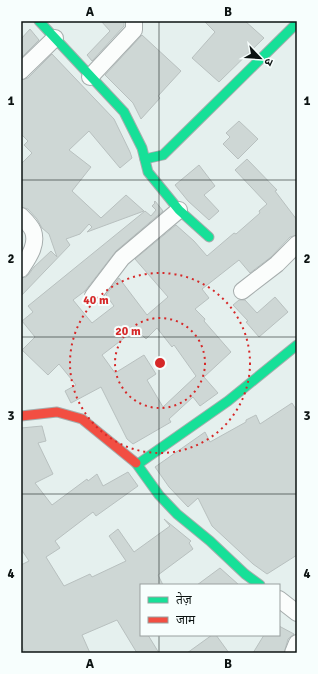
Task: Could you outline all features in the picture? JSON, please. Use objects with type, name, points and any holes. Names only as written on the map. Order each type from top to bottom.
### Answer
[{"type":"street","points":[[39,21],[124,112],[142,148],[148,172],[179,210],[209,237]]},
{"type":"street","points":[[90,77],[134,30],[134,21]]},
{"type":"street","points":[[145,159],[163,155],[297,23]]},
{"type":"street","points":[[21,70],[55,38]]},
{"type":"street","points":[[93,296],[122,258],[179,210]]},
{"type":"street","points":[[21,216],[33,230],[34,240],[33,249],[21,269]]},
{"type":"street","points":[[242,291],[276,264],[297,244]]},
{"type":"street","points":[[138,464],[228,401],[297,345]]},
{"type":"street","points":[[21,416],[57,412],[82,419],[138,464],[159,495],[177,514],[210,541],[245,574],[259,584]]},
{"type":"street","points":[[280,600],[297,613]]},
{"type":"street","points":[[293,653],[297,643]]},
{"type":"building","points":[[101,21],[124,21],[124,26],[92,61],[87,55],[110,31]]},
{"type":"building","points":[[204,21],[245,21],[264,38],[219,82],[192,58],[215,32]]},
{"type":"building","points":[[30,29],[39,40],[22,57],[21,39]]},
{"type":"building","points":[[142,35],[181,71],[158,96],[160,98],[141,119],[133,103],[105,75]]},
{"type":"building","points":[[52,54],[114,119],[132,158],[120,168],[89,131],[69,150],[91,167],[72,191],[101,218],[126,195],[144,211],[87,232],[92,227],[89,224],[80,234],[66,239],[70,245],[21,296],[21,278],[26,277],[51,251],[57,257],[49,234],[42,228],[37,219],[28,209],[21,207],[21,164],[32,153],[24,145],[28,141],[21,134],[21,80],[28,78]]},
{"type":"building","points":[[239,121],[258,139],[238,159],[223,144],[230,137],[226,133]]},
{"type":"building","points":[[247,159],[277,190],[275,191],[297,220],[297,235],[290,237],[271,257],[250,273],[239,260],[202,289],[209,298],[195,309],[205,319],[204,321],[231,352],[204,377],[218,393],[200,406],[193,397],[169,419],[171,422],[133,444],[127,439],[101,387],[71,403],[65,391],[76,385],[59,364],[48,375],[22,350],[35,337],[22,321],[33,312],[28,306],[145,211],[151,216],[156,210],[152,206],[155,201],[163,211],[116,251],[85,291],[73,300],[92,323],[114,306],[106,295],[119,278],[147,315],[168,297],[135,259],[176,225],[194,241],[207,256],[234,233],[236,234],[260,213],[259,211],[267,204],[235,170]],"holes":[[[157,328],[172,347],[174,345],[196,376],[163,407],[147,380],[156,374],[144,355],[115,373],[102,355],[136,329],[146,339]]]},
{"type":"building","points":[[199,165],[215,186],[204,195],[219,211],[209,220],[188,201],[175,185]]},
{"type":"building","points":[[275,297],[288,312],[259,337],[246,322],[248,321],[233,305],[239,300],[245,300],[257,313]]},
{"type":"building","points":[[292,403],[297,411],[297,555],[267,574],[253,564],[212,526],[198,498],[188,507],[169,487],[155,467],[205,432],[210,442],[256,415],[260,424]]},
{"type":"building","points":[[42,426],[46,441],[38,443],[53,474],[35,483],[52,505],[87,479],[88,481],[97,474],[103,486],[128,472],[138,486],[96,516],[93,512],[55,541],[60,548],[46,557],[64,586],[90,574],[92,577],[126,561],[109,536],[118,529],[134,552],[170,526],[164,519],[191,541],[189,543],[193,549],[158,575],[162,584],[140,584],[140,636],[149,636],[159,653],[137,653],[117,620],[82,635],[90,653],[25,653],[21,645],[21,565],[29,561],[21,549],[21,428]]},
{"type":"building","points":[[220,568],[238,584],[198,584]]},
{"type":"building","points":[[280,627],[294,634],[288,639],[284,653],[253,653],[263,636],[280,636]]},
{"type":"building","points":[[211,636],[217,636],[229,653],[187,653]]},
{"type":"traffic: fast","points":[[39,21],[124,112],[142,148],[148,172],[179,210],[209,237]]},
{"type":"traffic: fast","points":[[145,159],[163,155],[297,23]]},
{"type":"traffic: fast","points":[[138,464],[228,401],[297,345]]},
{"type":"traffic: fast","points":[[136,463],[159,495],[177,514],[210,541],[245,574],[259,584]]},
{"type":"traffic: jam","points":[[21,416],[57,412],[82,419],[136,463]]}]
